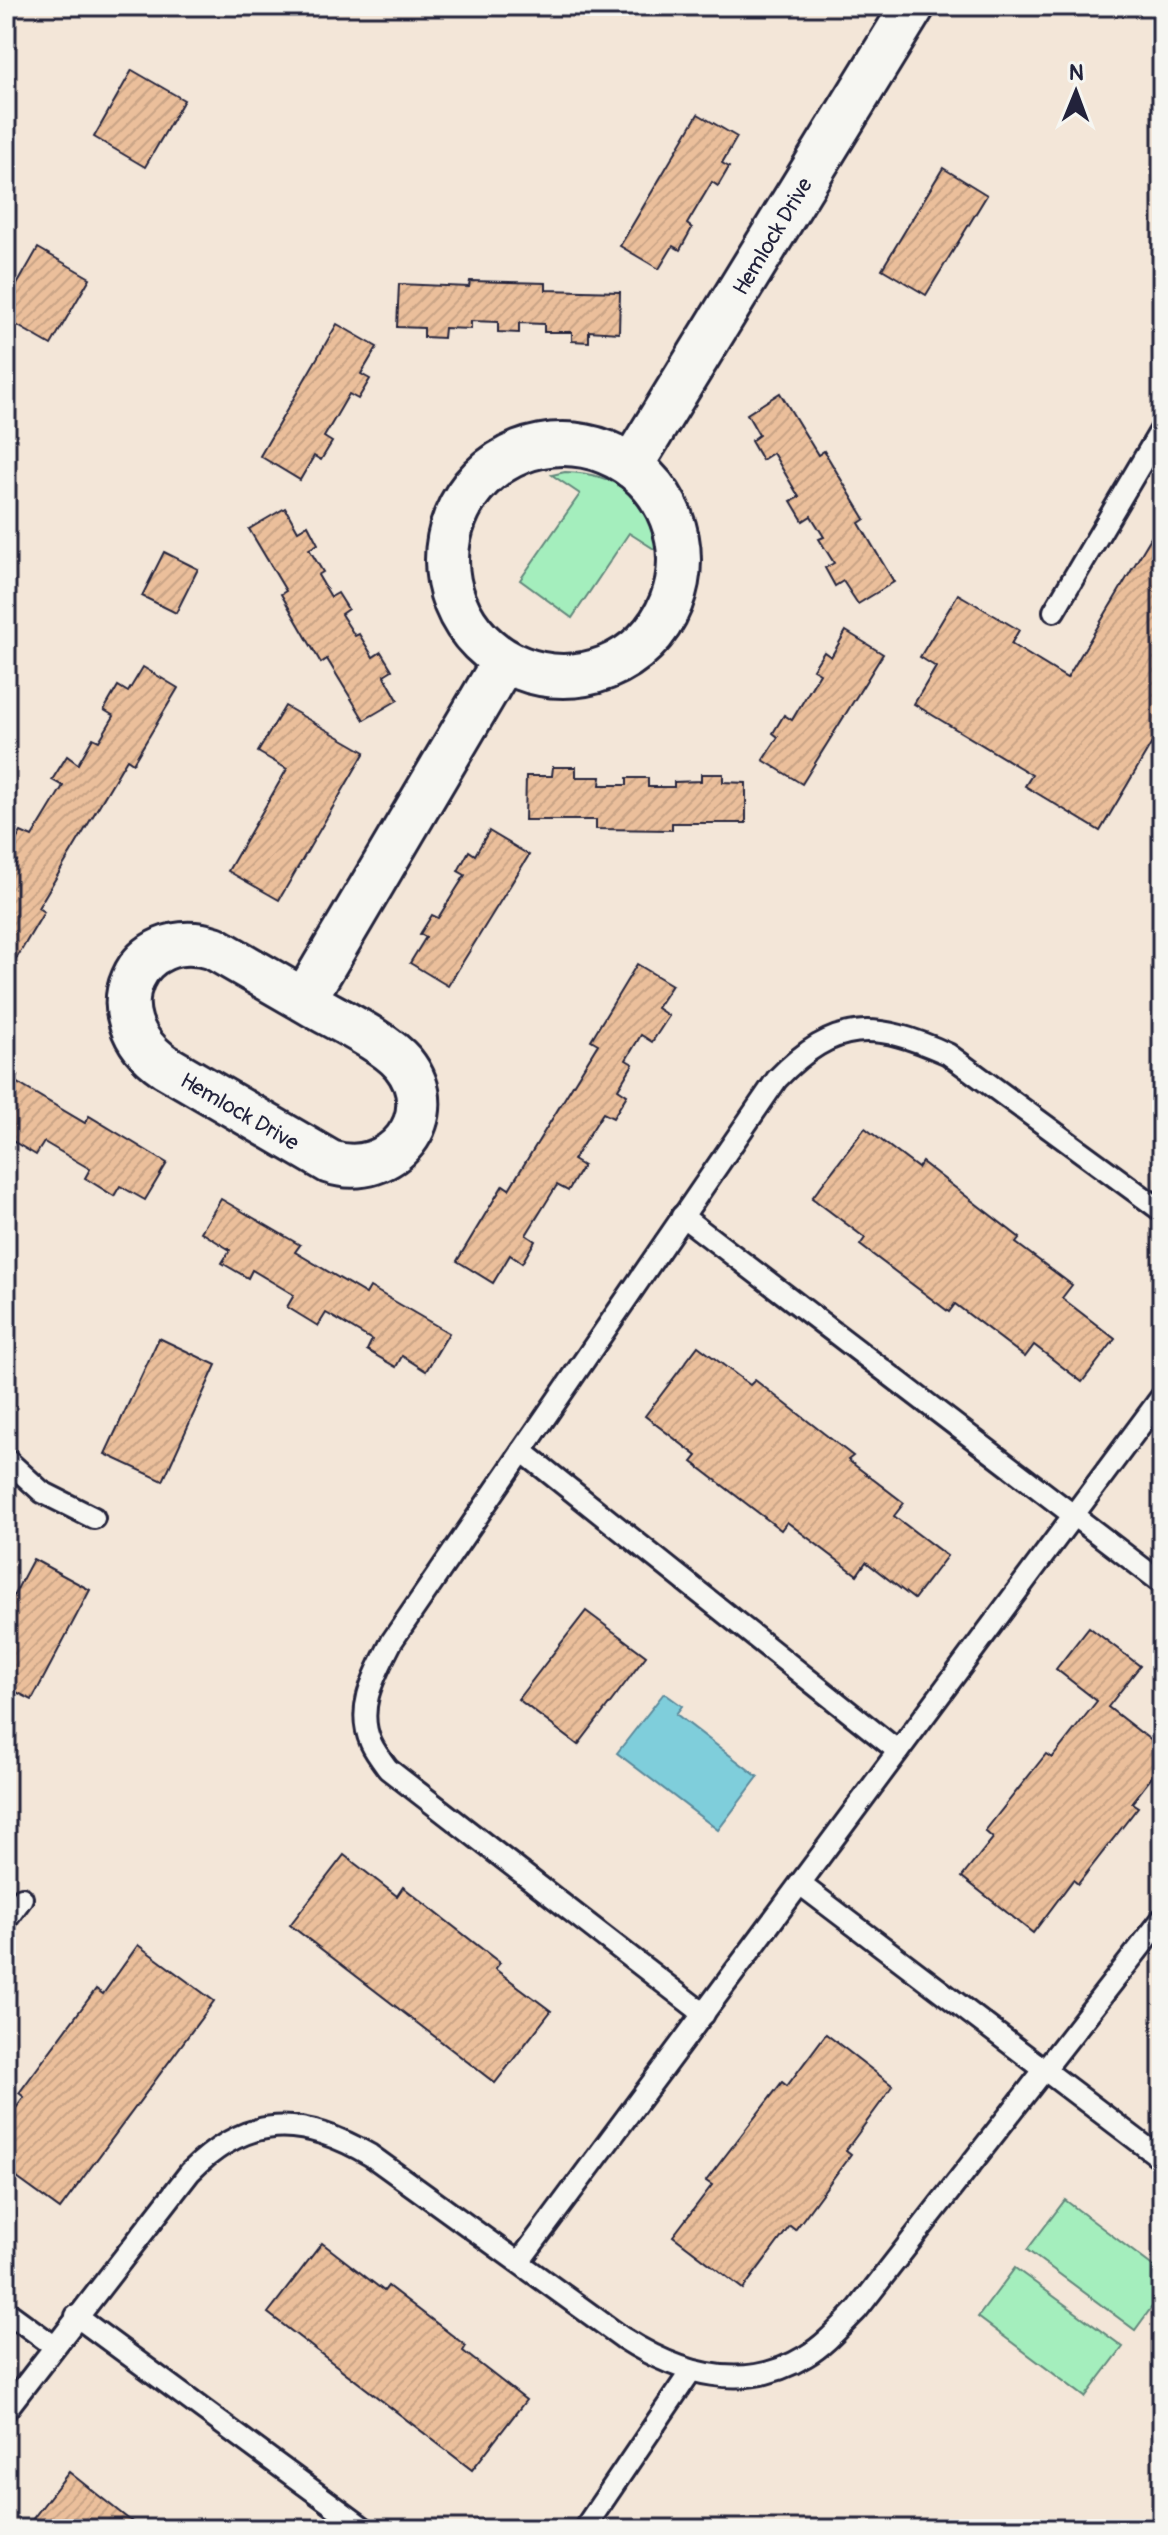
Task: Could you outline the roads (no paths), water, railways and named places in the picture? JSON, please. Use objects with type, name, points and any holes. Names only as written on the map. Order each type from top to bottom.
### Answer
[{"type":"street","name":"Hemlock Drive","points":[[631,466],[913,6]]},
{"type":"street","points":[[565,444],[588,447],[631,466],[649,482],[663,501],[678,545],[679,568],[675,592],[666,614],[637,650],[595,672],[548,676],[504,661],[469,630],[449,587],[446,564],[448,540],[454,518],[465,497],[498,464],[541,446],[565,444]]},
{"type":"street","points":[[304,1000],[504,661]]},
{"type":"street","name":"Hemlock Drive","points":[[189,943],[214,948],[304,1000],[391,1052],[409,1072],[417,1097],[415,1123],[402,1146],[381,1161],[356,1167],[343,1166],[293,1141],[153,1059],[135,1038],[127,1013],[130,987],[143,965],[163,949],[189,943]]},
{"type":"lane","points":[[1054,611],[1162,428]]},
{"type":"lane","points":[[704,2014],[388,1769],[371,1743],[365,1720],[368,1691],[392,1641],[777,1079],[797,1058],[816,1045],[858,1030],[888,1031],[948,1054],[1162,1211]]},
{"type":"lane","points":[[682,1216],[1162,1583]]},
{"type":"lane","points":[[519,2262],[1162,1396]]},
{"type":"lane","points":[[522,1451],[898,1751]]},
{"type":"lane","points":[[6,1459],[42,1492],[94,1518]]},
{"type":"lane","points":[[800,1884],[1162,2159]]},
{"type":"lane","points":[[6,1920],[22,1898]]},
{"type":"lane","points":[[6,2410],[190,2172],[227,2141],[274,2127],[299,2127],[325,2132],[370,2155],[647,2353],[691,2371],[716,2376],[762,2373],[785,2367],[830,2338],[857,2310],[1162,1919]]},
{"type":"lane","points":[[6,2311],[54,2346]]},
{"type":"lane","points":[[76,2316],[365,2529]]},
{"type":"lane","points":[[584,2529],[691,2371]]},
{"type":"water","points":[[664,1693],[682,1706],[676,1714],[758,1777],[718,1830],[617,1753]]}]
